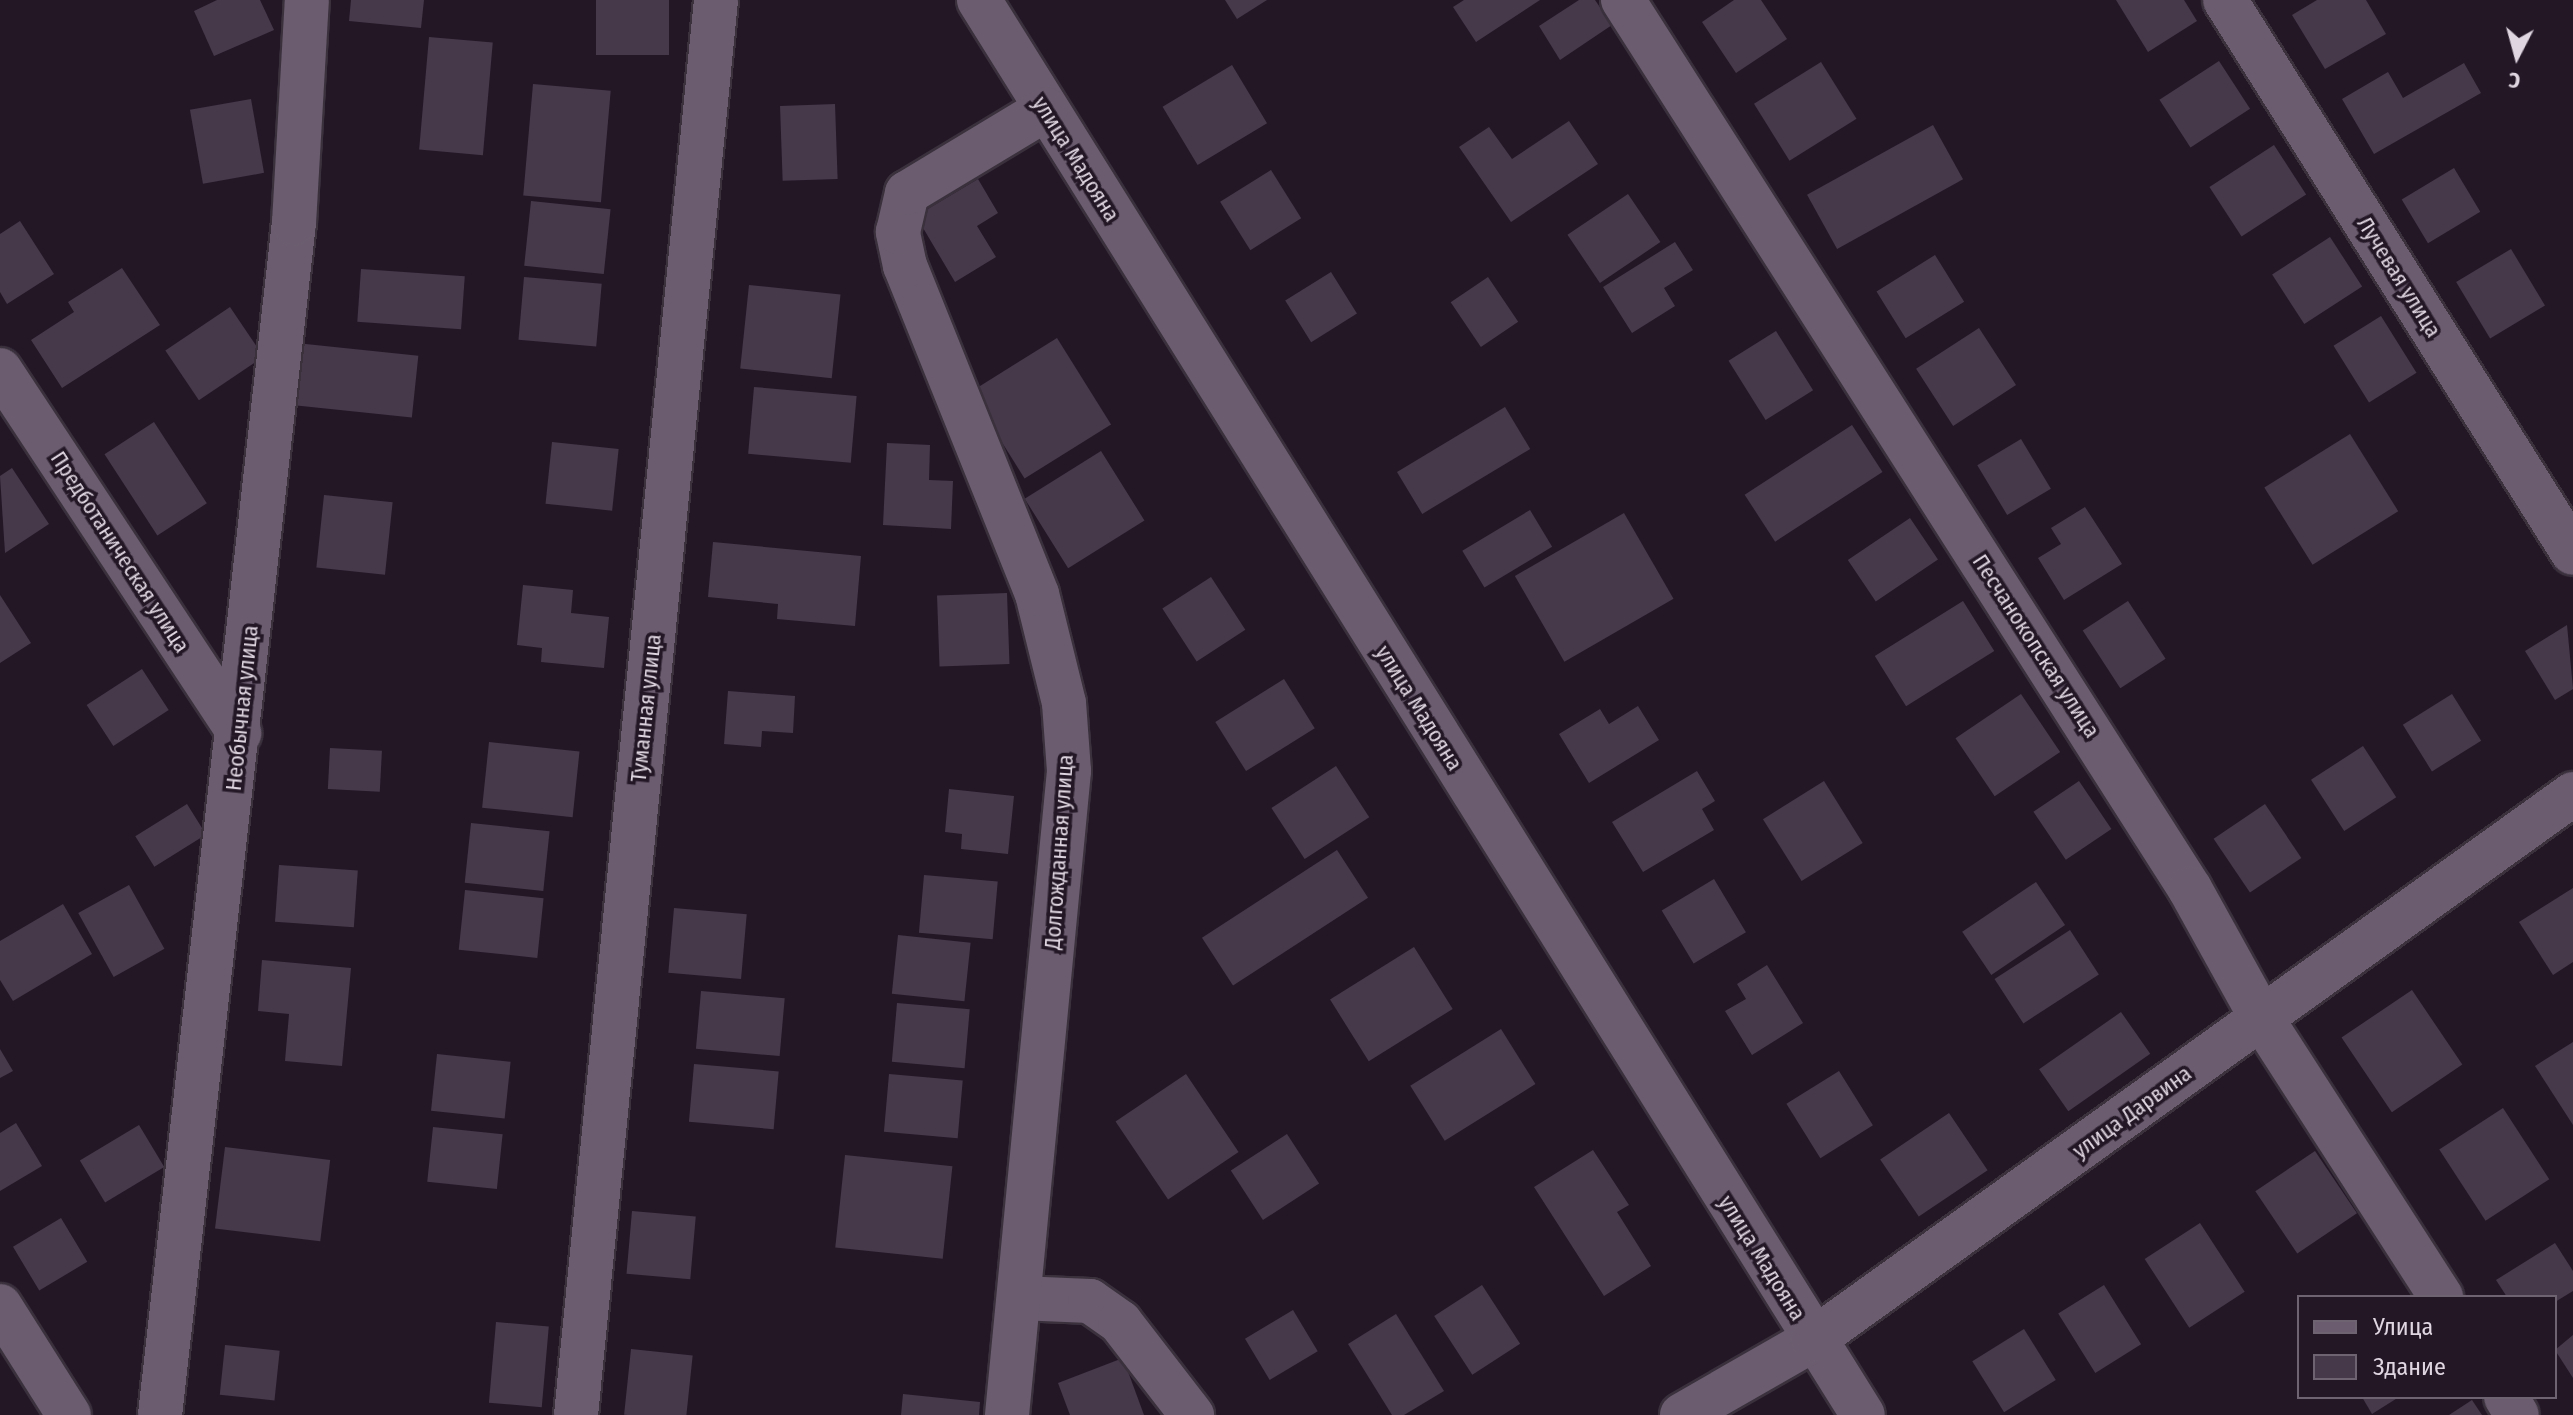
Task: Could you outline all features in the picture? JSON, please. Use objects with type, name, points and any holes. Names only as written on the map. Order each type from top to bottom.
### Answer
[{"type":"street","name":"Необычная улица","points":[[160,1415],[294,223],[307,0]]},
{"type":"street","name":"Туманная улица","points":[[576,1415],[716,0]]},
{"type":"street","name":"улица Мадояна","points":[[979,0],[1813,1340],[1863,1415]]},
{"type":"street","name":"Песчанокопская улица","points":[[1623,0],[2190,889],[2262,1019],[2440,1295]]},
{"type":"street","name":"Лучевая улица","points":[[2225,0],[2573,553]]},
{"type":"street","name":"Долгожданная улица","points":[[1007,1415],[1069,771],[1064,703],[1037,594],[905,266],[898,232],[907,193],[1046,109]]},
{"type":"street","name":"Предботаническая улица","points":[[0,370],[239,733]]},
{"type":"street","name":"улица Дарвина","points":[[1682,1415],[1813,1340],[2262,1019],[2451,874],[2573,794]]},
{"type":"street","points":[[1019,1298],[1090,1301],[1120,1322],[1192,1415]]},
{"type":"street","points":[[0,1306],[69,1415]]},
{"type":"building","points":[[217,0],[260,0],[274,30],[214,56],[194,11]]},
{"type":"building","points":[[351,0],[424,0],[421,28],[349,21]]},
{"type":"building","points":[[596,0],[669,0],[669,55],[596,55]]},
{"type":"building","points":[[1225,0],[1267,0],[1237,19]]},
{"type":"building","points":[[1464,0],[1540,0],[1476,42],[1453,7]]},
{"type":"building","points":[[1579,0],[1595,0],[1612,25],[1560,60],[1539,26]]},
{"type":"building","points":[[1734,0],[1761,0],[1787,39],[1736,73],[1702,22]]},
{"type":"building","points":[[2116,0],[2184,0],[2197,21],[2148,52]]},
{"type":"building","points":[[2317,0],[2366,0],[2386,34],[2325,69],[2292,15]]},
{"type":"building","points":[[429,37],[493,43],[483,155],[419,150]]},
{"type":"building","points":[[2219,61],[2250,109],[2190,147],[2159,100]]},
{"type":"building","points":[[1821,62],[1857,119],[1790,161],[1754,104]]},
{"type":"building","points":[[2464,63],[2481,93],[2374,154],[2342,99],[2388,72],[2403,98]]},
{"type":"building","points":[[1232,65],[1267,123],[1198,165],[1163,107]]},
{"type":"building","points":[[533,84],[611,91],[601,202],[523,196]]},
{"type":"building","points":[[251,99],[264,173],[203,184],[190,110]]},
{"type":"building","points":[[835,104],[838,179],[783,181],[780,106]]},
{"type":"building","points":[[1569,121],[1598,164],[1511,222],[1459,147],[1489,127],[1512,159]]},
{"type":"building","points":[[1933,125],[1963,179],[1837,249],[1807,195]]},
{"type":"building","points":[[2274,145],[2306,194],[2242,236],[2209,187]]},
{"type":"building","points":[[2454,168],[2480,212],[2428,243],[2402,199]]},
{"type":"building","points":[[1271,170],[1301,218],[1250,250],[1220,202]]},
{"type":"building","points":[[978,179],[998,213],[977,226],[996,257],[955,282],[916,216]]},
{"type":"building","points":[[1628,194],[1660,242],[1600,283],[1567,235]]},
{"type":"building","points":[[531,201],[611,209],[604,274],[524,266]]},
{"type":"building","points":[[20,221],[54,274],[7,304],[0,292],[0,234]]},
{"type":"building","points":[[2330,237],[2362,286],[2304,324],[2272,275]]},
{"type":"building","points":[[1675,242],[1693,270],[1664,288],[1675,306],[1632,333],[1603,287]]},
{"type":"building","points":[[2511,249],[2545,306],[2490,339],[2456,282]]},
{"type":"building","points":[[1935,255],[1964,302],[1906,338],[1876,292]]},
{"type":"building","points":[[122,268],[160,325],[62,388],[31,340],[74,312],[68,302]]},
{"type":"building","points":[[361,269],[465,276],[461,329],[357,322]]},
{"type":"building","points":[[1331,272],[1357,314],[1311,342],[1285,301]]},
{"type":"building","points":[[524,277],[602,284],[596,347],[519,340]]},
{"type":"building","points":[[1488,277],[1518,322],[1481,347],[1451,302]]},
{"type":"building","points":[[749,285],[840,295],[832,378],[740,369]]},
{"type":"building","points":[[230,307],[264,357],[199,400],[165,351]]},
{"type":"building","points":[[2381,316],[2417,373],[2369,402],[2334,346]]},
{"type":"building","points":[[1979,328],[2016,385],[1953,426],[1916,369]]},
{"type":"building","points":[[1776,331],[1813,390],[1766,420],[1729,361]]},
{"type":"building","points":[[1057,338],[1111,425],[1025,479],[970,392]]},
{"type":"building","points":[[296,343],[418,356],[412,418],[290,405]]},
{"type":"building","points":[[754,387],[857,396],[851,463],[748,454]]},
{"type":"building","points":[[1505,407],[1530,449],[1422,514],[1397,472]]},
{"type":"building","points":[[154,422],[207,503],[157,535],[105,454]]},
{"type":"building","points":[[1852,425],[1882,472],[1775,542],[1745,495]]},
{"type":"building","points":[[2350,434],[2398,511],[2313,565],[2264,488]]},
{"type":"building","points":[[2021,439],[2051,489],[2007,515],[1977,465]]},
{"type":"building","points":[[552,442],[619,449],[612,511],[546,504]]},
{"type":"building","points":[[887,443],[930,445],[929,480],[953,481],[951,529],[883,525]]},
{"type":"building","points":[[1101,451],[1144,521],[1068,568],[1025,499]]},
{"type":"building","points":[[12,468],[49,524],[5,553],[0,476]]},
{"type":"building","points":[[324,495],[393,502],[385,575],[316,568]]},
{"type":"building","points":[[2085,507],[2122,564],[2064,600],[2038,558],[2061,544],[2051,528]]},
{"type":"building","points":[[1530,510],[1552,547],[1484,588],[1462,551]]},
{"type":"building","points":[[1624,513],[1674,599],[1564,662],[1515,576]]},
{"type":"building","points":[[1910,518],[1938,559],[1876,601],[1848,560]]},
{"type":"building","points":[[713,542],[861,556],[855,626],[777,619],[778,604],[708,597]]},
{"type":"building","points":[[1211,577],[1245,630],[1197,661],[1162,609]]},
{"type":"building","points":[[523,585],[573,590],[571,613],[609,617],[604,668],[541,662],[542,648],[517,645]]},
{"type":"building","points":[[1007,593],[1009,664],[940,666],[937,595]]},
{"type":"building","points":[[0,595],[31,643],[0,663]]},
{"type":"building","points":[[1963,601],[1994,651],[1906,706],[1875,656]]},
{"type":"building","points":[[2128,601],[2166,659],[2120,688],[2083,630]]},
{"type":"building","points":[[2567,625],[2573,689],[2555,700],[2525,651]]},
{"type":"building","points":[[142,669],[169,710],[113,746],[87,705]]},
{"type":"building","points":[[1284,679],[1315,728],[1246,771],[1215,722]]},
{"type":"building","points":[[728,691],[795,696],[793,733],[762,731],[761,747],[724,744]]},
{"type":"building","points":[[2021,694],[2060,752],[1995,796],[1956,738]]},
{"type":"building","points":[[2452,694],[2481,741],[2432,771],[2403,725]]},
{"type":"building","points":[[1638,706],[1659,740],[1589,783],[1559,734],[1600,709],[1609,724]]},
{"type":"building","points":[[489,742],[580,752],[573,817],[482,808]]},
{"type":"building","points":[[2363,746],[2396,797],[2344,831],[2311,780]]},
{"type":"building","points":[[330,748],[382,751],[380,792],[328,789]]},
{"type":"building","points":[[1336,766],[1369,817],[1305,859],[1271,808]]},
{"type":"building","points":[[1697,771],[1715,801],[1702,809],[1714,830],[1643,872],[1612,822]]},
{"type":"building","points":[[1824,781],[1863,843],[1802,881],[1763,819]]},
{"type":"building","points":[[2079,781],[2111,829],[2066,860],[2033,812]]},
{"type":"building","points":[[949,789],[1014,796],[1008,854],[961,849],[962,834],[945,832]]},
{"type":"building","points":[[187,804],[206,835],[154,867],[135,836]]},
{"type":"building","points":[[2265,804],[2301,858],[2250,893],[2214,839]]},
{"type":"building","points":[[471,823],[550,831],[543,891],[465,883]]},
{"type":"building","points":[[1337,850],[1368,898],[1233,985],[1202,938]]},
{"type":"building","points":[[279,865],[358,871],[354,927],[275,922]]},
{"type":"building","points":[[924,875],[998,881],[993,939],[919,933]]},
{"type":"building","points":[[1714,879],[1746,932],[1694,964],[1662,910]]},
{"type":"building","points":[[2036,882],[2065,925],[1991,975],[1962,932]]},
{"type":"building","points":[[129,885],[164,949],[114,977],[78,913]]},
{"type":"building","points":[[2573,888],[2573,962],[2553,975],[2519,922]]},
{"type":"building","points":[[465,890],[544,898],[537,958],[459,950]]},
{"type":"building","points":[[63,904],[92,954],[13,1001],[0,980],[0,941]]},
{"type":"building","points":[[674,908],[747,914],[741,979],[668,973]]},
{"type":"building","points":[[2070,930],[2099,974],[2023,1023],[1995,979]]},
{"type":"building","points":[[898,935],[971,943],[964,1001],[892,994]]},
{"type":"building","points":[[1414,947],[1453,1009],[1369,1061],[1330,999]]},
{"type":"building","points":[[262,960],[351,968],[342,1066],[285,1061],[289,1014],[258,1011]]},
{"type":"building","points":[[1767,965],[1803,1023],[1752,1055],[1725,1011],[1746,999],[1737,984]]},
{"type":"building","points":[[2412,990],[2462,1065],[2392,1112],[2342,1038]]},
{"type":"building","points":[[701,991],[785,998],[780,1056],[696,1049]]},
{"type":"building","points":[[897,1003],[970,1009],[965,1068],[892,1062]]},
{"type":"building","points":[[2121,1012],[2150,1054],[2068,1111],[2039,1069]]},
{"type":"building","points":[[1501,1029],[1535,1084],[1445,1141],[1410,1086]]},
{"type":"building","points":[[2573,1042],[2573,1125],[2535,1066]]},
{"type":"building","points":[[0,1049],[13,1071],[0,1078]]},
{"type":"building","points":[[437,1054],[511,1062],[505,1118],[431,1111]]},
{"type":"building","points":[[694,1064],[779,1071],[774,1129],[689,1122]]},
{"type":"building","points":[[1839,1071],[1873,1125],[1820,1158],[1786,1104]]},
{"type":"building","points":[[889,1074],[963,1080],[958,1138],[884,1132]]},
{"type":"building","points":[[1186,1074],[1239,1152],[1168,1199],[1116,1122]]},
{"type":"building","points":[[2503,1108],[2549,1179],[2486,1221],[2439,1149]]},
{"type":"building","points":[[1949,1113],[1988,1170],[1919,1217],[1880,1159]]},
{"type":"building","points":[[16,1123],[42,1166],[0,1191],[0,1133]]},
{"type":"building","points":[[139,1125],[164,1167],[105,1203],[80,1161]]},
{"type":"building","points":[[433,1127],[503,1134],[497,1189],[427,1182]]},
{"type":"building","points":[[1287,1134],[1319,1183],[1263,1220],[1231,1170]]},
{"type":"building","points":[[225,1147],[330,1160],[320,1241],[215,1228]]},
{"type":"building","points":[[1593,1150],[1629,1205],[1617,1212],[1651,1266],[1604,1296],[1534,1187]]},
{"type":"building","points":[[2315,1151],[2357,1213],[2297,1253],[2255,1191]]},
{"type":"building","points":[[845,1155],[952,1166],[943,1259],[835,1247]]},
{"type":"building","points":[[632,1211],[696,1217],[690,1279],[627,1274]]},
{"type":"building","points":[[61,1218],[87,1262],[39,1291],[13,1247]]},
{"type":"building","points":[[2200,1223],[2245,1292],[2189,1328],[2145,1259]]},
{"type":"building","points":[[2555,1243],[2573,1271],[2573,1291],[2557,1301],[2557,1295],[2506,1295],[2496,1280]]},
{"type":"building","points":[[1482,1285],[1520,1344],[1472,1375],[1434,1316]]},
{"type":"building","points":[[2104,1285],[2141,1344],[2095,1373],[2058,1314]]},
{"type":"building","points":[[1293,1310],[1318,1351],[1270,1380],[1245,1339]]},
{"type":"building","points":[[1396,1314],[1444,1391],[1404,1415],[1392,1415],[1348,1344]]},
{"type":"building","points":[[496,1322],[549,1327],[542,1407],[489,1403]]},
{"type":"building","points":[[2024,1329],[2056,1380],[2004,1412],[1972,1361]]},
{"type":"building","points":[[2573,1335],[2573,1378],[2557,1353],[2557,1348]]},
{"type":"building","points":[[225,1345],[280,1351],[274,1400],[220,1395]]},
{"type":"building","points":[[631,1349],[693,1355],[686,1415],[624,1415]]},
{"type":"building","points":[[1123,1358],[1144,1415],[1070,1415],[1058,1383]]},
{"type":"building","points":[[903,1394],[980,1402],[979,1415],[901,1415]]},
{"type":"building","points":[[2363,1399],[2396,1399],[2372,1414]]},
{"type":"building","points":[[2472,1400],[2482,1415],[2449,1415]]}]
